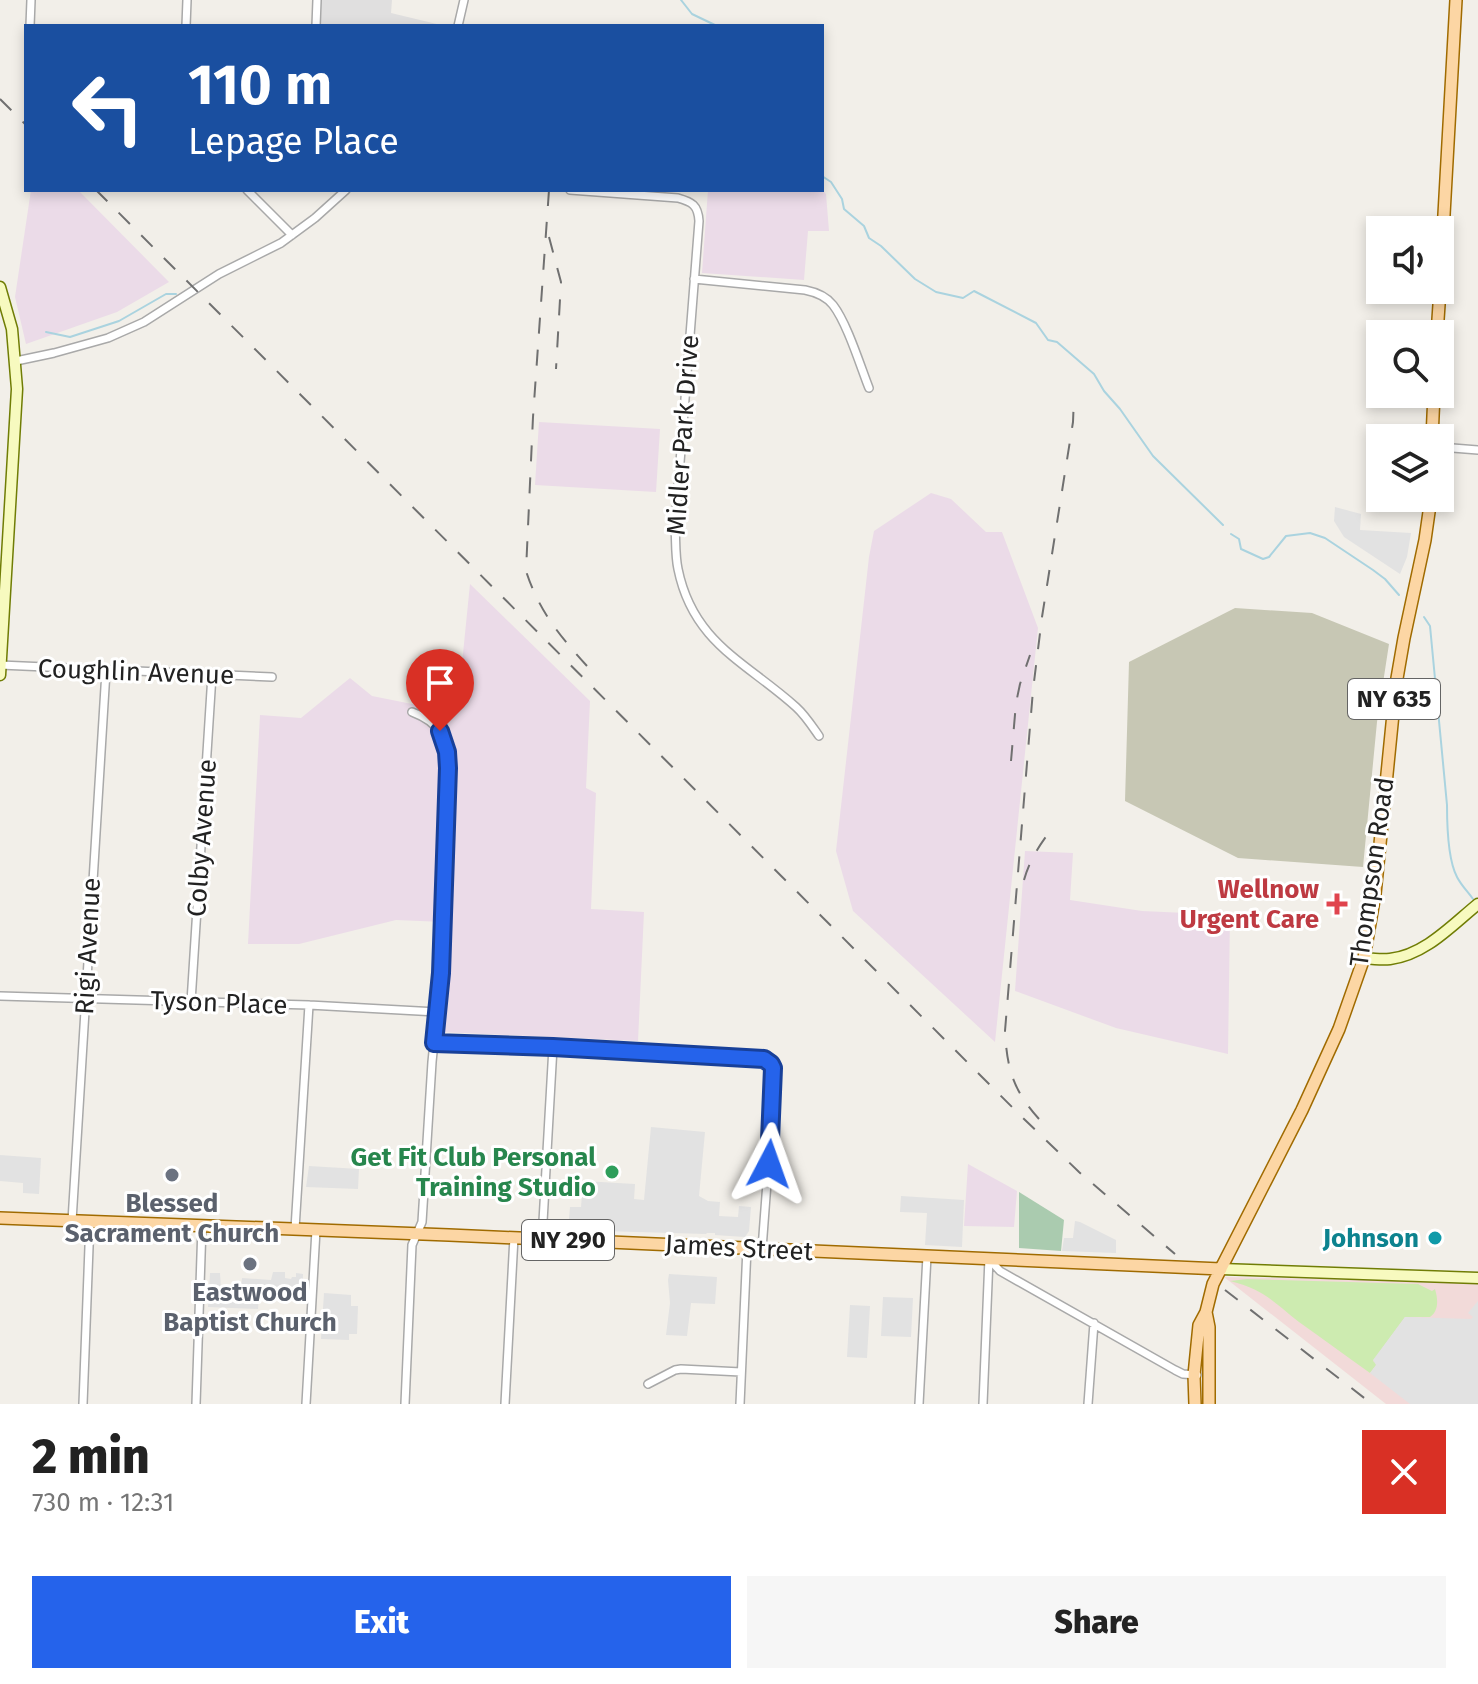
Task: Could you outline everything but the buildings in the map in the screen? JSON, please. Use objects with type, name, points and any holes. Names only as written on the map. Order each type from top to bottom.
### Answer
[{"type":"main road","points":[[1444,216],[1456,0]]},
{"type":"main road","points":[[0,287],[12,329],[17,389],[0,675]]},
{"type":"main road","name":"Thompson Road","points":[[1195,1404],[1194,1375],[1199,1325],[1212,1288],[1302,1110],[1339,1029],[1364,958],[1375,894],[1396,684],[1429,512]]},
{"type":"main road","points":[[1364,958],[1388,960],[1413,953],[1478,904]]},
{"type":"main road","name":"James Street","points":[[0,1218],[1478,1278]]},
{"type":"main road","name":"Thompson Road","points":[[1206,1312],[1209,1327],[1209,1404]]},
{"type":"street","points":[[30,24],[31,0]]},
{"type":"street","points":[[186,24],[187,0]]},
{"type":"street","points":[[316,24],[317,0]]},
{"type":"street","points":[[458,24],[464,0]]},
{"type":"street","points":[[249,192],[292,235]]},
{"type":"street","points":[[16,361],[108,338],[144,322],[219,274],[281,243],[344,192]]},
{"type":"street","name":"Midler Park Drive","points":[[597,192],[678,198],[696,206],[694,279],[675,526],[676,559],[682,585],[694,614],[711,638],[797,708],[819,736]]},
{"type":"street","points":[[694,279],[816,293],[833,305],[842,320],[869,388]]},
{"type":"street","points":[[1454,448],[1478,450]]},
{"type":"street","name":"Coughlin Avenue","points":[[0,665],[272,677]]},
{"type":"street","name":"Rigi Avenue","points":[[72,1221],[106,671]]},
{"type":"street","name":"Colby Avenue","points":[[191,1002],[212,675]]},
{"type":"street","points":[[405,1404],[412,1245],[422,1222],[441,973],[447,752],[437,726],[426,717],[412,712]]},
{"type":"street","name":"Tyson Place","points":[[0,996],[437,1012]]},
{"type":"street","points":[[295,1229],[309,1005]]},
{"type":"street","points":[[434,1043],[753,1057],[769,1062],[773,1068],[773,1103],[762,1249]]},
{"type":"street","points":[[542,1239],[553,1047]]},
{"type":"street","points":[[83,1404],[90,1221]]},
{"type":"street","points":[[196,1404],[202,1226]]},
{"type":"street","points":[[306,1404],[316,1230]]},
{"type":"street","points":[[505,1404],[514,1237]]},
{"type":"street","points":[[740,1404],[747,1248]]},
{"type":"street","points":[[919,1404],[927,1256]]},
{"type":"street","points":[[989,1258],[1000,1271],[1175,1370],[1183,1374],[1208,1375]]},
{"type":"street","points":[[983,1404],[989,1258]]},
{"type":"street","points":[[1088,1404],[1094,1323]]},
{"type":"street","points":[[648,1384],[681,1369],[741,1372]]},
{"type":"shaded area","points":[[320,0],[392,0],[391,13],[437,24],[319,24]]},
{"type":"shaded area","points":[[31,192],[80,192],[169,282],[117,312],[26,344],[15,297]]},
{"type":"shaded area","points":[[708,192],[826,194],[829,231],[808,231],[804,280],[702,273]]},
{"type":"shaded area","points":[[539,422],[660,429],[656,492],[535,485]]},
{"type":"shaded area","points":[[931,493],[951,499],[986,532],[1002,532],[1038,628],[995,1042],[853,911],[836,851],[874,531]]},
{"type":"shaded area","points":[[1335,507],[1361,514],[1360,530],[1411,533],[1400,574],[1344,537],[1334,521]]},
{"type":"shaded area","points":[[470,584],[590,701],[586,788],[596,793],[591,909],[644,912],[638,1041],[440,1032],[444,922],[396,920],[299,944],[248,944],[260,715],[301,718],[350,678],[372,696],[457,713]]},
{"type":"shaded area","points":[[1235,608],[1312,613],[1389,644],[1377,722],[1363,867],[1238,858],[1125,801],[1129,662]]},
{"type":"shaded area","points":[[1025,851],[1073,853],[1070,900],[1142,911],[1230,915],[1228,1054],[1116,1028],[1015,991]]},
{"type":"shaded area","points":[[651,1127],[705,1132],[699,1196],[720,1202],[719,1216],[738,1217],[739,1206],[751,1207],[749,1231],[745,1237],[715,1233],[568,1230],[570,1207],[581,1207],[583,1181],[635,1184],[634,1199],[644,1200]]},
{"type":"shaded area","points":[[0,1155],[41,1158],[39,1194],[23,1193],[23,1183],[0,1181]]},
{"type":"shaded area","points":[[968,1164],[1017,1191],[1014,1227],[964,1226]]},
{"type":"shaded area","points":[[309,1166],[359,1169],[358,1189],[306,1187]]},
{"type":"shaded area","points":[[901,1196],[964,1200],[962,1247],[925,1245],[927,1213],[900,1212]]},
{"type":"shaded area","points":[[1075,1221],[1116,1240],[1116,1253],[1062,1251],[1064,1238],[1073,1238]]},
{"type":"shaded area","points":[[273,1272],[285,1272],[285,1278],[291,1279],[296,1277],[296,1273],[303,1274],[302,1296],[280,1295],[280,1287],[274,1287],[273,1295],[259,1295],[258,1309],[208,1307],[210,1273],[220,1273],[221,1289],[238,1290],[242,1278],[271,1280]]},
{"type":"shaded area","points":[[669,1274],[717,1277],[715,1304],[691,1303],[687,1336],[666,1335],[670,1303]]},
{"type":"shaded area","points":[[1224,1277],[1478,1282],[1478,1404],[1386,1404]]},
{"type":"shaded area","points":[[324,1293],[351,1295],[351,1306],[358,1306],[357,1334],[349,1334],[349,1340],[321,1339]]},
{"type":"shaded area","points":[[883,1297],[913,1298],[911,1337],[881,1336]]},
{"type":"shaded area","points":[[1478,1301],[1478,1404],[1410,1404],[1370,1373],[1376,1365],[1373,1360],[1405,1317],[1471,1319],[1473,1317],[1468,1313]]},
{"type":"shaded area","points":[[850,1305],[870,1306],[867,1358],[847,1357]]},
{"type":"green space","points":[[1019,1192],[1064,1220],[1061,1251],[1019,1248]]},
{"type":"green space","points":[[1230,1281],[1418,1284],[1432,1291],[1435,1289],[1437,1304],[1430,1317],[1405,1317],[1373,1361],[1377,1364],[1370,1373],[1268,1297]]},
{"type":"waterway","points":[[681,0],[692,14],[713,24]]},
{"type":"waterway","points":[[824,177],[831,182],[842,199],[844,209],[864,226],[869,238],[915,279],[936,292],[963,298],[974,291],[1036,323],[1048,340],[1057,342],[1094,374],[1153,456],[1223,525]]},
{"type":"waterway","points":[[46,332],[70,337],[119,321],[166,294],[176,294]]},
{"type":"waterway","points":[[1231,534],[1239,539],[1241,549],[1263,559],[1269,557],[1286,536],[1310,533],[1325,538],[1385,579],[1399,595]]},
{"type":"waterway","points":[[1424,617],[1430,626],[1450,852],[1457,877],[1473,899]]},
{"type":"railway","points":[[0,99],[24,123]]},
{"type":"railway","points":[[98,192],[1023,1118],[1079,1172],[1175,1254]]},
{"type":"railway","points":[[549,192],[526,571],[551,622],[587,666]]},
{"type":"railway","points":[[549,237],[561,282],[556,369]]},
{"type":"railway","points":[[1039,1119],[1013,1078],[1005,1031],[1033,690],[1073,422],[1074,397]]},
{"type":"railway","points":[[1011,761],[1016,703],[1030,655]]},
{"type":"railway","points":[[1024,880],[1036,852],[1054,826]]},
{"type":"railway","points":[[1225,1290],[1372,1404]]},
{"type":"place","name":"Wellnow Urgent Care","points":[[1337,904]]},
{"type":"place","name":"Get Fit Club Personal Training Studio","points":[[612,1172]]},
{"type":"place","name":"Blessed Sacrament Church","points":[[172,1175]]},
{"type":"place","name":"Johnson","points":[[1435,1238]]},
{"type":"place","name":"Eastwood Baptist Church","points":[[250,1264]]},
{"type":"route","points":[[440,731],[447,752],[448,768],[441,973],[434,1043],[764,1059],[773,1068],[769,1164]]}]
